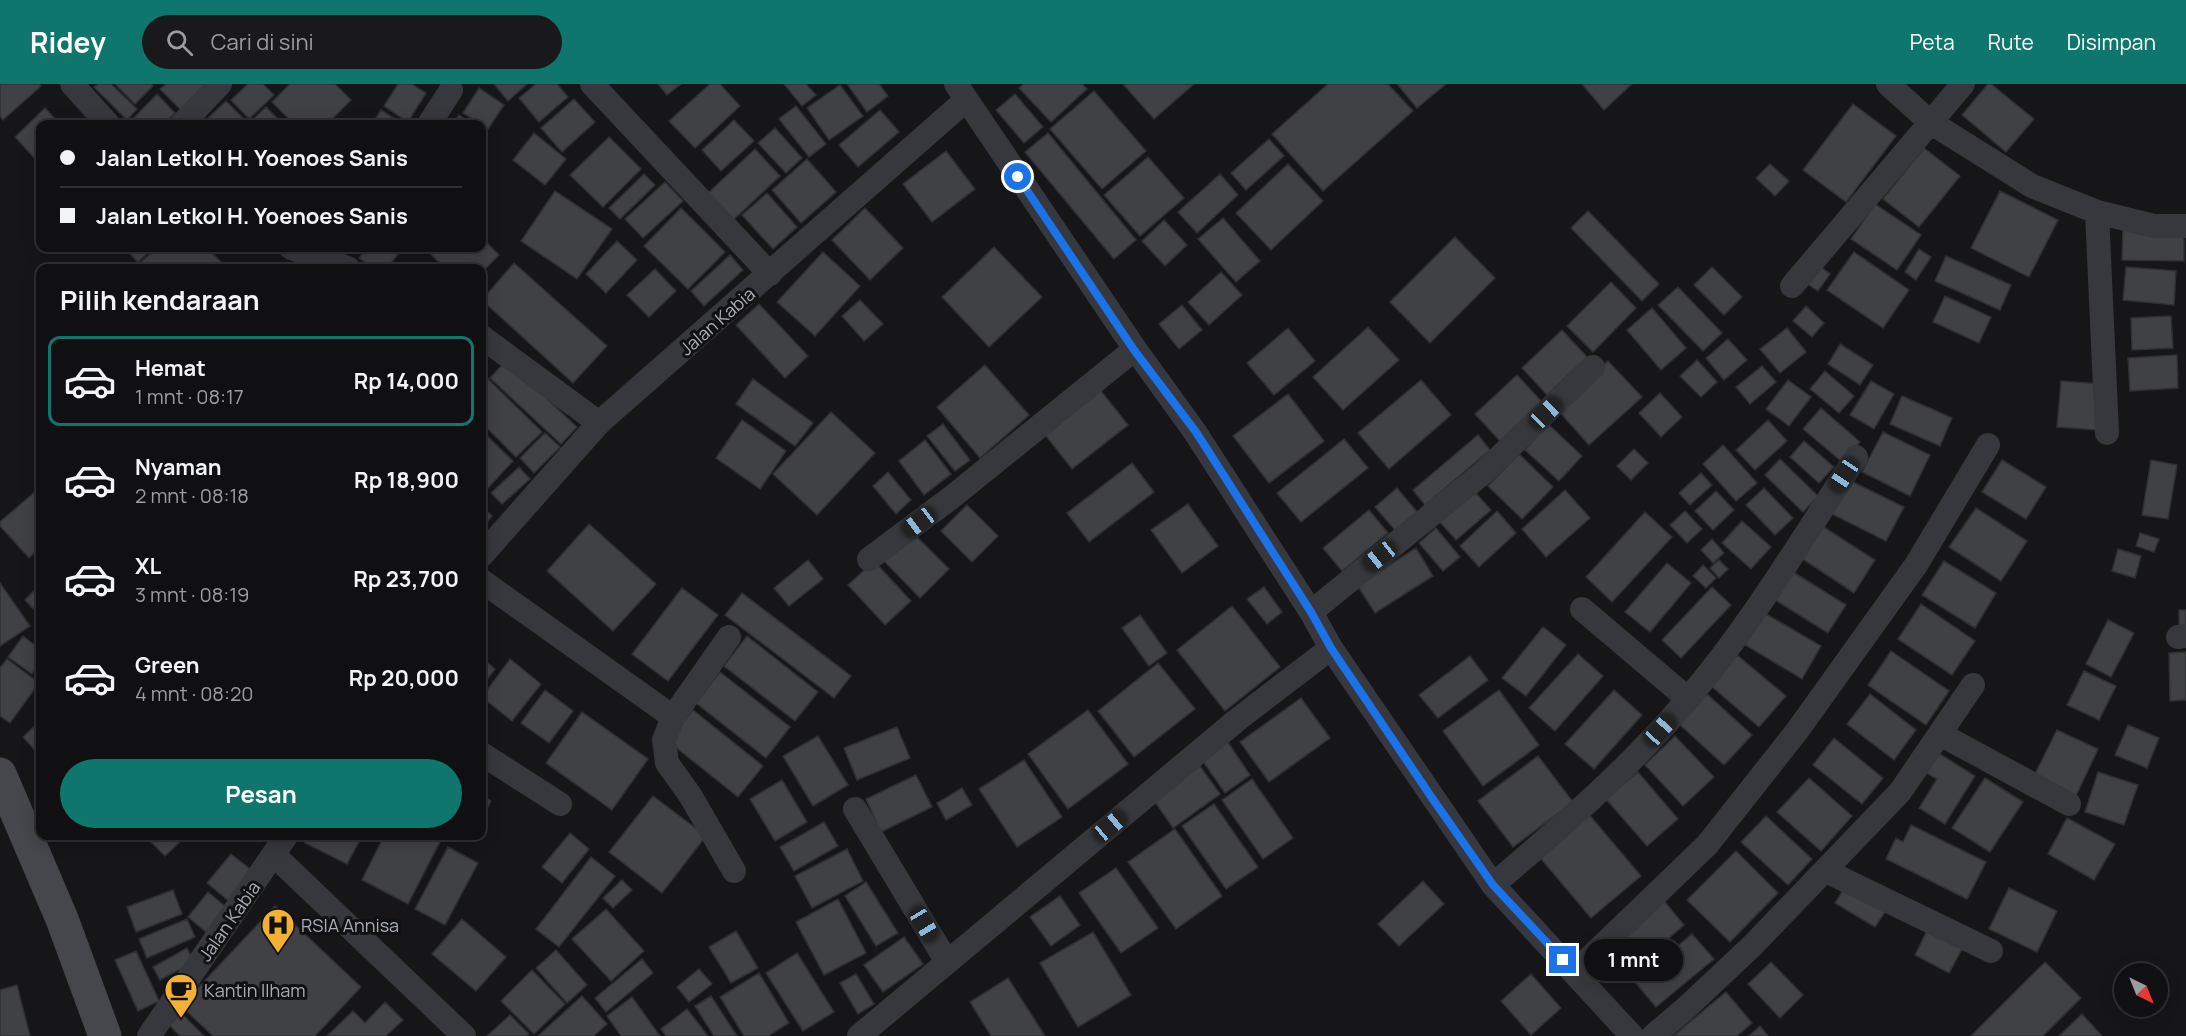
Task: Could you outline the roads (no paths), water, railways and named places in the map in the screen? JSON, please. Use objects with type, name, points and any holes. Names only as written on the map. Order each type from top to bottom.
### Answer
[{"type":"main road","points":[[1,777],[62,919],[105,1036]]},
{"type":"street","points":[[72,84],[104,120]]},
{"type":"street","points":[[186,120],[220,84]]},
{"type":"street","points":[[592,84],[770,274]]},
{"type":"street","points":[[1888,84],[1930,122],[2032,186],[2097,212],[2154,226],[2186,226]]},
{"type":"street","points":[[1792,286],[1964,84]]},
{"type":"street","points":[[432,120],[451,90]]},
{"type":"street","points":[[961,92],[1134,350],[1196,432],[1311,612],[1331,648],[1493,885],[1632,1036]]},
{"type":"street","name":"Jalan Kabia","points":[[486,550],[599,423],[770,274],[961,92]]},
{"type":"street","points":[[2097,212],[2107,434]]},
{"type":"street","points":[[306,252],[344,262]]},
{"type":"street","points":[[486,340],[599,423]]},
{"type":"street","points":[[869,559],[952,497],[1134,350]]},
{"type":"street","points":[[1311,612],[1483,473],[1593,367]]},
{"type":"street","points":[[1575,972],[1707,845],[1797,731],[1916,565],[1988,445]]},
{"type":"street","points":[[1493,885],[1633,760],[1688,699],[1735,638],[1856,457]]},
{"type":"street","points":[[486,584],[673,717]]},
{"type":"street","points":[[1582,609],[1688,699]]},
{"type":"street","points":[[729,636],[673,717],[664,740],[667,763],[690,795],[734,871]]},
{"type":"street","points":[[859,1036],[1237,720],[1331,648]]},
{"type":"street","points":[[1653,1036],[1752,946],[1900,792],[1973,685]]},
{"type":"street","points":[[1940,734],[2069,804]]},
{"type":"street","points":[[486,757],[560,804]]},
{"type":"street","points":[[855,809],[947,962]]},
{"type":"street","points":[[280,845],[464,1036]]},
{"type":"street","name":"Jalan Kabia","points":[[149,1036],[280,845]]},
{"type":"street","points":[[1826,871],[1991,951]]},
{"type":"place","name":"RSIA Annisa","points":[[278,954]]},
{"type":"place","name":"Kantin Ilham","points":[[181,1019]]}]
